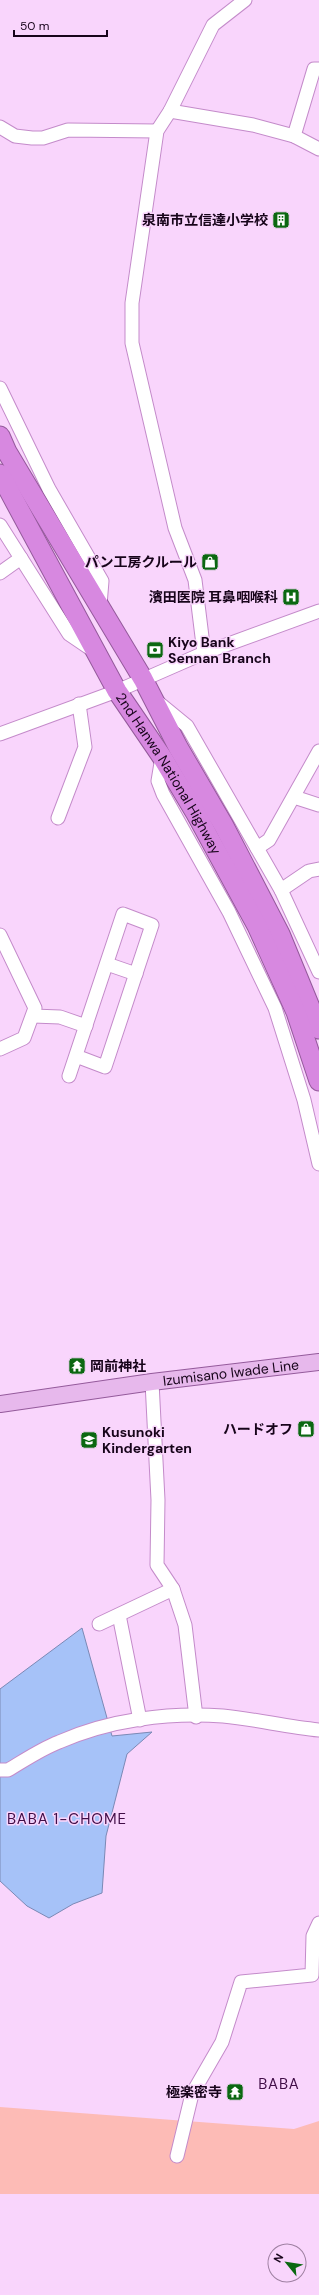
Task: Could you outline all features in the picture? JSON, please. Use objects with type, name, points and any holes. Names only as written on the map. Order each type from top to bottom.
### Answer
[{"type":"highway","name":"2nd Hanwa National Highway","points":[[0,436],[6,452],[143,678],[224,826],[280,934],[319,1029]]},
{"type":"highway","name":"2nd Hanwa National Highway","points":[[0,474],[117,691],[162,757],[195,812],[257,926],[296,1012],[319,1081]]},
{"type":"main road","name":"Izumisano Iwade Line","points":[[0,1404],[152,1382],[319,1362]]},
{"type":"street","points":[[204,653],[195,580],[175,528],[132,343],[132,303],[157,131],[170,110],[213,25],[245,0]]},
{"type":"street","points":[[294,136],[314,69],[319,69]]},
{"type":"street","points":[[170,110],[253,125],[294,136],[319,149]]},
{"type":"street","points":[[0,127],[15,136],[32,138],[43,138],[68,130],[157,131]]},
{"type":"street","points":[[0,388],[49,489],[102,581],[100,605]]},
{"type":"street","points":[[0,525],[69,634],[96,652]]},
{"type":"street","points":[[0,573],[21,558]]},
{"type":"street","points":[[0,734],[117,691],[143,678],[204,653],[319,611]]},
{"type":"street","points":[[153,698],[187,726],[281,890],[319,972]]},
{"type":"street","points":[[58,818],[85,747],[79,704]]},
{"type":"street","points":[[257,848],[268,840],[319,751]]},
{"type":"street","points":[[162,757],[158,781],[163,794],[229,912],[275,1008],[304,1100],[319,1164]]},
{"type":"street","points":[[294,797],[319,805]]},
{"type":"street","points":[[281,890],[309,871],[319,869]]},
{"type":"street","points":[[69,1076],[124,914],[152,925],[105,1067],[76,1056]]},
{"type":"street","points":[[0,935],[35,1008],[24,1038],[0,1049]]},
{"type":"street","points":[[107,964],[136,974]]},
{"type":"street","points":[[32,1016],[60,1017],[86,1026]]},
{"type":"street","points":[[152,1382],[158,1500],[157,1565],[173,1589],[185,1625],[196,1717]]},
{"type":"street","points":[[99,1624],[173,1589]]},
{"type":"street","points":[[119,1615],[140,1720]]},
{"type":"street","points":[[0,1770],[8,1770],[59,1742],[119,1722],[161,1717],[223,1716],[286,1727],[319,1730]]},
{"type":"street","points":[[177,2156],[192,2094],[222,2042],[241,1982],[312,1975],[312,1936],[319,1923]]},
{"type":"shaded area","points":[[0,2107],[294,2129],[319,2121],[319,2194],[0,2194]]},
{"type":"water","points":[[82,1628],[112,1736],[152,1732],[127,1754],[106,1836],[102,1893],[73,1904],[49,1918],[27,1906],[0,1881],[0,1689]]},
{"type":"place","name":"泉南市立信達小学校","points":[[281,220]]},
{"type":"place","name":"パン工房クルール","points":[[210,562]]},
{"type":"place","name":"濱田医院 耳鼻咽喉科","points":[[291,597]]},
{"type":"place","name":"Kiyo Bank Sennan Branch","points":[[155,650]]},
{"type":"place","name":"岡前神社","points":[[77,1366]]},
{"type":"place","name":"ハードオフ","points":[[306,1429]]},
{"type":"place","name":"Kusunoki Kindergarten","points":[[89,1440]]},
{"type":"place","name":"極楽密寺","points":[[235,2092]]},
{"type":"district","name":"BABA 1-CHOME","points":[[67,1819]]},
{"type":"district","name":"BABA","points":[[279,2084]]}]
